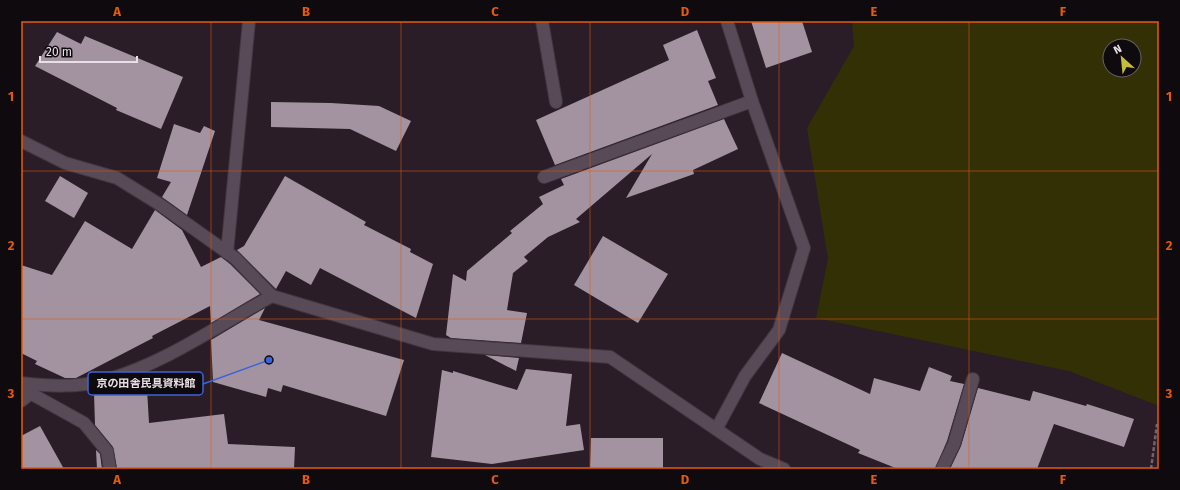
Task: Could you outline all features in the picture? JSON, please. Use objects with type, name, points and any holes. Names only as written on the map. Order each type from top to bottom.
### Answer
[{"type":"street","points":[[227,253],[249,21]]},
{"type":"street","points":[[542,21],[556,102]]},
{"type":"street","points":[[717,428],[745,376],[779,330],[804,248],[752,101],[727,21]]},
{"type":"street","points":[[544,177],[752,101]]},
{"type":"street","points":[[21,141],[65,163],[117,178],[159,204],[227,253],[272,296],[433,344],[610,357],[717,428],[760,459],[784,469]]},
{"type":"street","points":[[21,383],[58,387],[105,380],[144,366],[194,341],[272,296]]},
{"type":"street","points":[[942,469],[954,444],[973,379]]},
{"type":"street","points":[[24,394],[84,423],[106,451],[110,469]]},
{"type":"path","points":[[1151,469],[1157,424]]},
{"type":"shaded area","points":[[852,21],[1159,21],[1159,406],[1069,371],[816,318],[828,259],[807,128],[854,46]]},
{"type":"building","points":[[751,21],[802,21],[812,52],[766,68]]},
{"type":"building","points":[[697,30],[716,78],[708,81],[718,105],[555,165],[536,120],[669,60],[663,45]]},
{"type":"building","points":[[57,32],[81,44],[85,36],[183,77],[161,129],[116,110],[117,108],[35,66]]},
{"type":"building","points":[[271,102],[331,103],[379,106],[411,121],[396,151],[350,129],[271,127]]},
{"type":"building","points":[[724,119],[738,149],[693,170],[694,174],[626,198],[652,154],[576,219],[580,222],[548,237],[524,257],[528,261],[513,273],[507,310],[527,313],[521,343],[451,338],[446,335],[453,274],[466,281],[467,271],[512,233],[510,231],[543,204],[539,197],[564,185],[561,179]]},
{"type":"building","points":[[174,124],[200,133],[204,126],[215,131],[187,215],[162,197],[171,182],[157,178]]},
{"type":"building","points":[[60,176],[88,193],[74,218],[45,201]]},
{"type":"building","points":[[285,176],[366,222],[364,225],[411,249],[410,252],[433,264],[416,318],[320,268],[311,285],[286,271],[276,289],[237,250],[244,246]]},
{"type":"building","points":[[155,210],[182,230],[201,267],[221,257],[260,294],[211,323],[210,306],[152,336],[153,338],[76,378],[65,378],[35,364],[37,361],[21,353],[21,265],[52,275],[85,221],[132,249]]},
{"type":"building","points":[[603,236],[668,274],[638,323],[574,285]]},
{"type":"building","points":[[265,308],[259,320],[404,360],[386,416],[283,385],[281,392],[268,388],[266,397],[213,382],[211,340]]},
{"type":"building","points":[[782,353],[870,394],[874,378],[920,391],[929,367],[952,376],[950,381],[964,384],[947,441],[935,469],[898,469],[858,453],[860,450],[759,403]]},
{"type":"building","points":[[485,355],[519,358],[516,371]]},
{"type":"building","points":[[526,369],[572,374],[566,426],[580,424],[584,450],[492,464],[431,457],[442,370],[453,373],[453,371],[517,390]]},
{"type":"building","points":[[978,388],[1030,401],[1033,391],[1086,406],[1087,404],[1134,419],[1124,447],[1054,424],[1037,469],[950,469],[961,446]]},
{"type":"building","points":[[147,389],[149,423],[224,414],[228,444],[295,447],[294,469],[117,469],[113,447],[95,425],[94,393]]},
{"type":"building","points":[[40,426],[64,469],[21,469],[21,436]]},
{"type":"building","points":[[591,438],[663,438],[663,469],[590,469]]},
{"type":"building","points":[[96,450],[100,454],[102,469],[97,469]]},
{"type":"place","name":"京の田舎民具資料館","points":[[269,360]]}]
